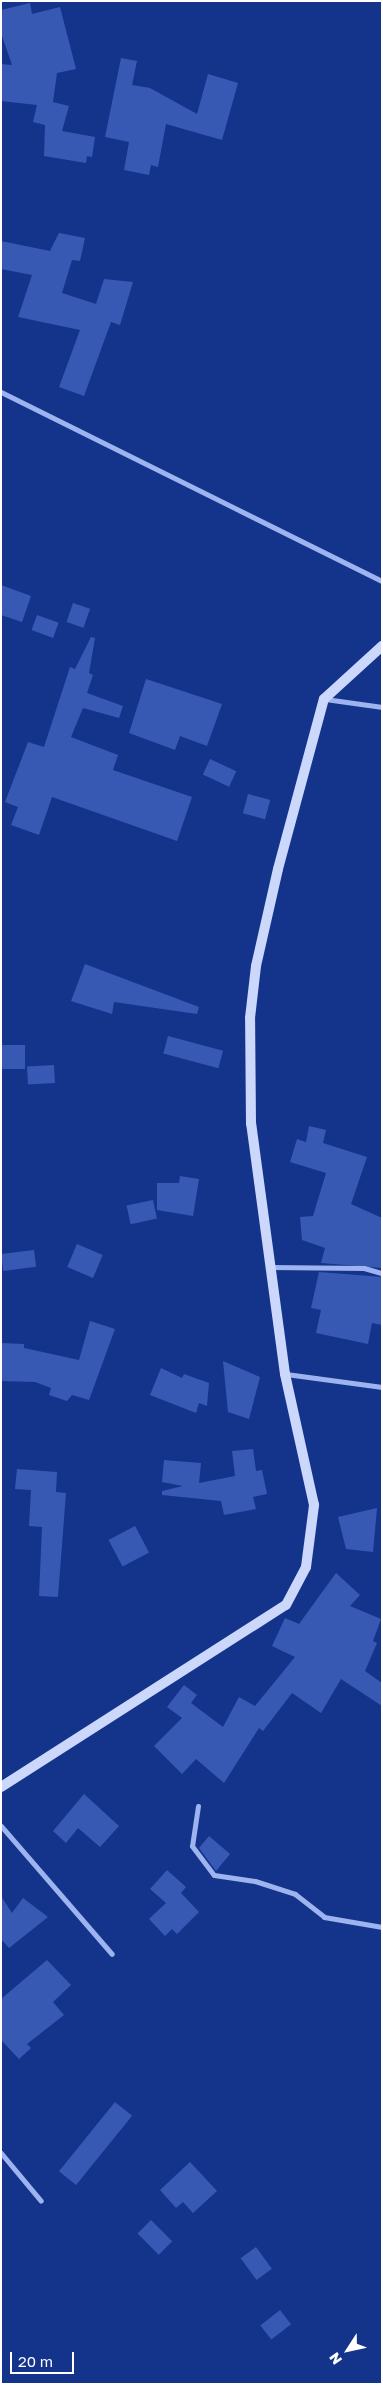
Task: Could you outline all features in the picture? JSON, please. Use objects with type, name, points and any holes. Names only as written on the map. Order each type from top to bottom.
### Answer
[{"type":"main road","points":[[1,1787],[286,1606],[306,1567],[314,1505],[286,1374],[251,1124],[250,1018],[256,966],[278,869],[324,699],[382,646]]},
{"type":"street","points":[[1,392],[382,581]]},
{"type":"street","points":[[324,699],[382,708]]},
{"type":"street","points":[[270,1267],[364,1268],[382,1273]]},
{"type":"street","points":[[286,1374],[382,1387]]},
{"type":"street","points":[[198,1806],[192,1846],[214,1875],[255,1881],[296,1894],[324,1917],[382,1927]]},
{"type":"street","points":[[1,1826],[112,1954]]},
{"type":"street","points":[[1,2153],[41,2201]]},
{"type":"building","points":[[30,3],[32,14],[60,7],[76,69],[57,73],[53,102],[69,106],[62,131],[95,137],[92,157],[87,156],[86,163],[44,156],[45,125],[33,122],[37,105],[1,101],[1,64],[12,65],[1,33],[1,10]]},
{"type":"building","points":[[121,58],[137,61],[132,85],[150,88],[197,114],[208,74],[238,83],[222,140],[166,124],[158,167],[151,165],[149,175],[124,170],[129,142],[105,137]]},
{"type":"building","points":[[59,233],[85,238],[80,261],[72,260],[62,293],[96,304],[104,279],[133,282],[120,325],[111,322],[84,396],[59,387],[80,330],[18,317],[32,275],[1,269],[1,241],[50,251]]},
{"type":"building","points":[[1,585],[31,596],[22,622],[1,615]]},
{"type":"building","points":[[73,603],[90,609],[84,628],[66,622]]},
{"type":"building","points":[[37,615],[59,623],[53,638],[32,630]]},
{"type":"building","points":[[91,637],[95,638],[89,673],[93,675],[87,693],[123,706],[119,718],[83,708],[71,737],[118,755],[113,770],[192,797],[177,841],[52,797],[39,835],[11,825],[18,807],[5,802],[28,742],[44,747],[70,667],[75,669]]},
{"type":"building","points":[[146,679],[222,704],[207,746],[180,736],[175,750],[129,733]]},
{"type":"building","points":[[210,759],[236,771],[229,787],[203,774]]},
{"type":"building","points":[[248,794],[270,800],[265,819],[243,813]]},
{"type":"building","points":[[85,964],[199,1007],[197,1014],[114,1002],[112,1014],[71,1001]]},
{"type":"building","points":[[168,1036],[223,1051],[218,1068],[163,1053]]},
{"type":"building","points":[[1,1045],[25,1045],[25,1069],[1,1069]]},
{"type":"building","points":[[54,1065],[55,1083],[28,1084],[27,1066]]},
{"type":"building","points":[[309,1126],[326,1130],[323,1143],[367,1157],[351,1204],[382,1218],[382,1268],[321,1263],[325,1248],[302,1240],[300,1217],[313,1216],[326,1173],[290,1162],[297,1139],[306,1142]]},
{"type":"building","points":[[180,1176],[199,1179],[193,1216],[157,1210],[157,1183],[179,1183]]},
{"type":"building","points":[[153,1200],[157,1219],[131,1224],[127,1206]]},
{"type":"building","points":[[77,1244],[103,1255],[93,1278],[67,1267]]},
{"type":"building","points":[[34,1250],[36,1267],[3,1271],[1,1254]]},
{"type":"building","points":[[319,1272],[382,1277],[382,1325],[372,1323],[368,1344],[316,1333],[321,1310],[311,1308]]},
{"type":"building","points":[[90,1321],[115,1329],[89,1400],[72,1395],[67,1401],[49,1395],[51,1388],[35,1382],[1,1381],[1,1343],[24,1344],[24,1348],[79,1360]]},
{"type":"building","points":[[223,1361],[260,1377],[249,1419],[228,1412]]},
{"type":"building","points":[[161,1368],[182,1378],[184,1374],[209,1383],[207,1406],[199,1403],[196,1413],[150,1395]]},
{"type":"building","points":[[253,1449],[256,1471],[262,1470],[267,1494],[253,1497],[256,1509],[224,1515],[221,1501],[162,1495],[162,1491],[183,1486],[162,1482],[164,1460],[201,1463],[199,1483],[235,1476],[232,1451]]},
{"type":"building","points":[[17,1469],[57,1472],[56,1492],[66,1493],[58,1597],[39,1596],[42,1527],[29,1526],[31,1490],[15,1489]]},
{"type":"building","points":[[377,1508],[373,1552],[346,1549],[338,1517]]},
{"type":"building","points":[[135,1526],[149,1552],[123,1567],[109,1540]]},
{"type":"building","points":[[336,1573],[360,1595],[350,1606],[381,1619],[373,1641],[377,1643],[365,1671],[382,1683],[382,1706],[341,1679],[321,1713],[292,1693],[263,1731],[259,1728],[224,1783],[196,1759],[182,1774],[154,1746],[182,1718],[167,1707],[184,1685],[197,1695],[191,1703],[223,1727],[239,1697],[255,1706],[295,1657],[272,1646],[285,1618],[299,1624]]},
{"type":"building","points":[[84,1794],[119,1826],[100,1847],[78,1828],[66,1843],[53,1831]]},
{"type":"building","points":[[209,1836],[230,1854],[216,1871],[199,1848]]},
{"type":"building","points":[[167,1870],[186,1887],[181,1893],[199,1912],[177,1934],[172,1929],[165,1936],[149,1919],[166,1903],[150,1889]]},
{"type":"building","points":[[1,1896],[12,1913],[23,1898],[48,1917],[9,1948],[1,1939]]},
{"type":"building","points":[[47,1960],[71,1985],[53,2002],[64,2015],[27,2044],[31,2048],[19,2059],[1,2040],[1,1999]]},
{"type":"building","points":[[115,2102],[132,2116],[76,2185],[59,2171]]},
{"type":"building","points":[[190,2162],[217,2191],[193,2213],[183,2202],[176,2208],[160,2190]]},
{"type":"building","points":[[151,2220],[172,2241],[159,2255],[138,2233]]},
{"type":"building","points":[[256,2247],[272,2269],[256,2280],[241,2258]]},
{"type":"building","points":[[280,2310],[291,2324],[271,2340],[260,2325]]}]
